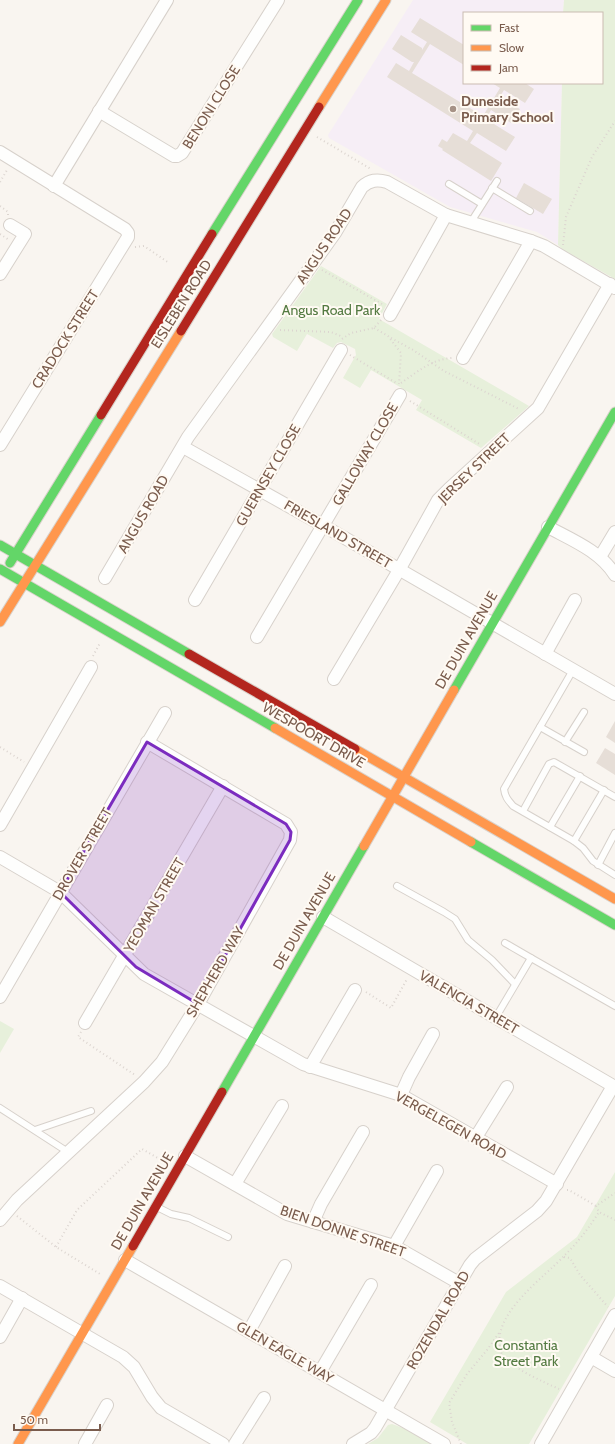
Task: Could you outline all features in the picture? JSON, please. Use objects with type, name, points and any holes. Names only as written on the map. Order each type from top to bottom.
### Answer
[{"type":"main road","name":"EISLEBEN ROAD","points":[[2,573],[358,0]]},
{"type":"main road","name":"EISLEBEN ROAD","points":[[0,622],[386,0]]},
{"type":"main road","name":"DE DUIN AVENUE","points":[[18,1444],[492,623],[613,420]]},
{"type":"main road","name":"WESPOORT DRIVE","points":[[0,545],[615,899]]},
{"type":"main road","name":"WESPOORT DRIVE","points":[[2,573],[25,583],[615,925]]},
{"type":"street","points":[[0,152],[54,186],[167,0]]},
{"type":"street","name":"BENONI CLOSE","points":[[99,111],[174,156],[179,155],[182,153],[278,0]]},
{"type":"street","name":"ANGUS ROAD","points":[[105,578],[183,447],[334,233],[362,187],[371,181],[377,180],[387,182],[446,215],[531,241],[556,253],[612,286]]},
{"type":"street","name":"CRADOCK STREET","points":[[0,444],[128,237],[128,233],[125,229],[54,186]]},
{"type":"street","points":[[391,313],[446,215]]},
{"type":"street","points":[[0,274],[25,234],[10,225]]},
{"type":"street","points":[[463,358],[531,241]]},
{"type":"street","name":"JERSEY STREET","points":[[334,679],[399,570],[438,500],[538,408],[612,286]]},
{"type":"street","name":"GUERNSEY CLOSE","points":[[196,600],[341,350]]},
{"type":"street","name":"GALLOWAY CLOSE","points":[[257,637],[324,526],[399,390]]},
{"type":"street","name":"FRIESLAND STREET","points":[[183,447],[324,526],[615,694]]},
{"type":"street","points":[[548,527],[593,551],[615,575]]},
{"type":"street","points":[[600,557],[615,532]]},
{"type":"street","points":[[545,654],[575,600]]},
{"type":"street","points":[[0,825],[91,664]]},
{"type":"street","name":"DROVER STREET","points":[[0,997],[165,713]]},
{"type":"street","name":"SHEPHERD WAY","points":[[0,1220],[8,1209],[144,1082],[162,1062],[198,1004],[290,840],[291,832],[286,824],[147,742]]},
{"type":"street","name":"YEOMAN STREET","points":[[85,1023],[223,786]]},
{"type":"street","name":"VERGELEGEN ROAD","points":[[0,857],[60,892],[144,974],[310,1067],[401,1094],[557,1184]]},
{"type":"street","name":"VALENCIA STREET","points":[[323,917],[614,1086]]},
{"type":"street","points":[[310,1067],[355,990]]},
{"type":"street","points":[[401,1094],[433,1034]]},
{"type":"street","name":"ROZENDAL ROAD","points":[[353,1444],[371,1433],[386,1410],[468,1268],[542,1206],[557,1184],[614,1086]]},
{"type":"street","points":[[476,1137],[507,1087]]},
{"type":"street","points":[[236,1184],[282,1106]]},
{"type":"street","points":[[313,1222],[321,1204],[363,1132]]},
{"type":"street","name":"BIEN DONNE STREET","points":[[185,1156],[288,1214],[394,1246],[460,1283]]},
{"type":"street","points":[[394,1246],[437,1171]]},
{"type":"street","name":"GLEN EAGLE WAY","points":[[125,1260],[249,1330],[444,1444]]},
{"type":"street","points":[[249,1330],[284,1266]]},
{"type":"street","points":[[320,1372],[371,1285]]},
{"type":"street","points":[[0,1286],[123,1357],[134,1367],[152,1397],[161,1408],[223,1444]]},
{"type":"street","points":[[0,1336],[22,1298]]},
{"type":"street","points":[[540,1444],[591,1357],[613,1312]]},
{"type":"street","points":[[591,1357],[615,1371]]},
{"type":"street","points":[[236,1444],[264,1398]]},
{"type":"street","points":[[85,1444],[108,1405]]},
{"type":"lane","points":[[471,222],[497,181]]},
{"type":"lane","points":[[449,184],[482,204]]},
{"type":"lane","points":[[492,188],[530,211]]},
{"type":"lane","points":[[573,670],[504,789],[507,800],[513,806],[574,840],[598,864],[615,875]]},
{"type":"lane","points":[[565,742],[584,712]]},
{"type":"lane","points":[[540,727],[584,752]]},
{"type":"lane","points":[[523,811],[551,763],[554,762],[615,797]]},
{"type":"lane","points":[[550,827],[580,776]]},
{"type":"lane","points":[[574,840],[604,790]]},
{"type":"lane","points":[[598,864],[615,833]]},
{"type":"lane","points":[[397,886],[455,919],[468,940],[492,960],[515,984]]},
{"type":"lane","points":[[505,943],[615,1006]]},
{"type":"lane","points":[[496,1017],[531,958]]},
{"type":"lane","points":[[0,1108],[68,1152]]},
{"type":"lane","points":[[35,1130],[91,1111]]},
{"type":"lane","points":[[156,1207],[171,1214],[189,1218],[228,1237]]},
{"type":"path","points":[[556,253],[564,245],[566,217],[592,157],[615,121]]},
{"type":"path","points":[[316,136],[375,172]]},
{"type":"path","points":[[133,247],[144,246],[169,263]]},
{"type":"path","points":[[314,262],[323,270],[391,313],[380,320],[374,328]]},
{"type":"path","points":[[268,325],[276,330],[331,332],[343,337]]},
{"type":"path","points":[[489,453],[482,446],[341,350],[339,342],[343,337],[356,331],[374,328],[413,350],[431,363],[531,415]]},
{"type":"path","points":[[388,336],[401,353],[399,390]]},
{"type":"path","points":[[399,390],[431,363],[445,358],[463,358]]},
{"type":"path","points":[[91,664],[100,643]]},
{"type":"path","points":[[0,747],[33,767]]},
{"type":"path","points":[[355,990],[357,987],[391,1008],[413,969]]},
{"type":"path","points":[[85,1023],[78,1037],[144,1082]]},
{"type":"path","points":[[56,1247],[77,1210],[142,1149],[166,1162]]},
{"type":"path","points":[[557,1184],[562,1190],[569,1190],[596,1206],[599,1212],[615,1220]]},
{"type":"path","points":[[596,1206],[615,1193]]},
{"type":"path","points":[[8,1209],[56,1247],[101,1275]]},
{"type":"path","points":[[460,1444],[452,1422],[449,1403],[467,1374],[500,1332],[516,1303],[564,1257],[582,1237],[599,1212]]},
{"type":"path","points":[[564,1257],[570,1258],[580,1275],[606,1306],[613,1312]]},
{"type":"path","points":[[500,1332],[501,1353],[511,1363],[531,1376],[563,1391]]},
{"type":"highlighted area","points":[[147,742],[286,824],[291,832],[290,840],[198,1004],[136,967],[60,892]]},
{"type":"shaded area","name":"Duneside Primary School","points":[[413,0],[564,0],[563,12],[463,12],[463,84],[562,84],[558,245],[537,232],[450,207],[329,138],[328,135]]},
{"type":"green space","points":[[564,0],[615,0],[615,279],[562,249],[558,245],[562,84],[603,84],[603,12],[563,12]]},
{"type":"green space","name":"Angus Road Park","points":[[321,266],[387,304],[379,319],[529,406],[481,448],[416,410],[422,400],[371,370],[360,388],[343,378],[356,355],[355,349],[341,342],[337,343],[333,348],[307,334],[297,351],[273,337],[272,334]]},
{"type":"green space","points":[[0,1021],[14,1029],[0,1053]]},
{"type":"green space","name":"Constantia Street Park","points":[[615,1172],[615,1296],[529,1444],[467,1444],[430,1422],[506,1292],[577,1237]]},
{"type":"green space","points":[[392,1424],[403,1428],[431,1444],[368,1444],[378,1438],[388,1425]]},
{"type":"building","points":[[420,18],[463,44],[463,64],[430,44],[412,73],[483,116],[500,88],[494,84],[526,84],[534,89],[525,103],[504,90],[499,98],[520,109],[511,123],[491,110],[486,119],[515,137],[506,151],[477,133],[470,143],[502,163],[491,181],[438,146],[442,139],[447,142],[453,133],[467,141],[473,131],[387,77],[396,63],[409,71],[414,62],[392,49],[401,35],[422,48],[422,50],[427,42],[411,32]]},
{"type":"building","points":[[524,183],[552,199],[543,214],[516,198]]},
{"type":"building","points":[[615,721],[615,743],[606,737]]},
{"type":"building","points":[[605,748],[615,754],[615,775],[596,763]]},
{"type":"traffic: fast","points":[[212,234],[358,0]]},
{"type":"traffic: fast","points":[[454,690],[615,412]]},
{"type":"traffic: fast","points":[[10,563],[101,415]]},
{"type":"traffic: fast","points":[[0,545],[189,654]]},
{"type":"traffic: fast","points":[[0,569],[275,728]]},
{"type":"traffic: fast","points":[[471,842],[615,925]]},
{"type":"traffic: fast","points":[[222,1092],[364,846]]},
{"type":"traffic: slow","points":[[319,107],[386,0]]},
{"type":"traffic: slow","points":[[0,622],[181,331]]},
{"type":"traffic: slow","points":[[364,846],[454,690]]},
{"type":"traffic: slow","points":[[275,728],[471,842]]},
{"type":"traffic: slow","points":[[355,749],[615,899]]},
{"type":"traffic: slow","points":[[18,1444],[133,1246]]},
{"type":"traffic: jam","points":[[181,331],[319,107]]},
{"type":"traffic: jam","points":[[101,415],[212,234]]},
{"type":"traffic: jam","points":[[189,654],[355,749]]},
{"type":"traffic: jam","points":[[133,1246],[222,1092]]},
{"type":"place","name":"Duneside Primary School","points":[[453,109]]}]
